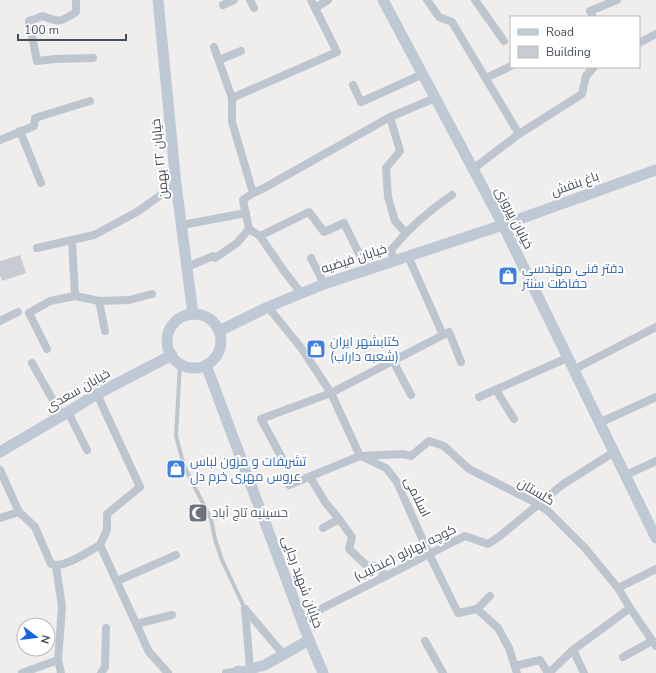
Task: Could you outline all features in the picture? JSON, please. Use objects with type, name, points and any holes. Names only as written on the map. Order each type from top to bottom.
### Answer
[{"type":"main road","name":"خیابان ۲۲ بهمن","points":[[158,0],[176,184],[193,314]]},
{"type":"main road","name":"خیابان پیروزی","points":[[383,0],[503,225],[656,538]]},
{"type":"main road","name":"باغ بنفش","points":[[503,225],[656,171]]},
{"type":"main road","name":"خیابان فیضیه","points":[[219,331],[268,307],[324,284],[503,225]]},
{"type":"main road","points":[[193,314],[206,317],[212,320],[219,331],[221,339],[220,347],[217,354],[206,365],[195,368],[180,364],[168,348],[167,340],[169,332],[178,319],[186,316],[193,314]]},
{"type":"main road","name":"خیابان سعدی","points":[[0,452],[97,394],[172,355]]},
{"type":"main road","name":"خیابان شهید رجایی","points":[[206,365],[301,619],[323,673]]},
{"type":"main road","points":[[261,670],[283,654],[309,640]]},
{"type":"street","points":[[76,0],[76,12],[63,20],[54,21],[43,16],[29,21],[37,61],[93,58]]},
{"type":"street","points":[[223,5],[234,0]]},
{"type":"street","points":[[250,0],[254,8]]},
{"type":"street","points":[[232,98],[337,52],[311,0]]},
{"type":"street","points":[[315,8],[328,0]]},
{"type":"street","points":[[427,0],[439,17],[452,22],[520,134]]},
{"type":"street","points":[[475,0],[504,41]]},
{"type":"street","points":[[592,16],[590,11],[617,0]]},
{"type":"street","points":[[640,42],[656,34]]},
{"type":"street","points":[[214,47],[232,98],[232,122],[253,193]]},
{"type":"street","points":[[219,60],[241,51]]},
{"type":"street","points":[[486,78],[510,66]]},
{"type":"street","points":[[473,169],[520,134],[582,94],[586,76],[593,68]]},
{"type":"street","points":[[352,85],[361,102],[423,74]]},
{"type":"street","points":[[301,293],[260,236],[249,229],[243,200],[390,117],[434,98]]},
{"type":"street","points":[[0,140],[34,126],[35,118],[90,101]]},
{"type":"street","points":[[390,117],[400,151],[386,168],[388,196],[395,221],[405,232]]},
{"type":"street","points":[[20,131],[41,183]]},
{"type":"street","points":[[37,248],[94,235],[137,212],[176,184]]},
{"type":"street","points":[[394,261],[391,250],[405,232],[429,210],[452,194]]},
{"type":"street","points":[[260,236],[309,212],[324,232],[344,223],[367,270]]},
{"type":"street","points":[[182,225],[246,213]]},
{"type":"street","points":[[187,267],[213,256],[215,258],[237,242],[249,229]]},
{"type":"street","points":[[72,240],[75,296]]},
{"type":"street","points":[[408,256],[443,335]]},
{"type":"street","points":[[311,258],[324,284]]},
{"type":"street","points":[[47,349],[29,313],[50,301],[75,296],[99,301],[129,300],[152,294]]},
{"type":"street","points":[[99,301],[105,331]]},
{"type":"street","points":[[268,307],[302,349],[331,393],[360,456],[289,485]]},
{"type":"street","points":[[0,321],[18,312]]},
{"type":"street","points":[[573,370],[656,327]]},
{"type":"street","points":[[282,458],[261,419],[331,393],[449,332],[461,362]]},
{"type":"street","points":[[479,397],[567,358]]},
{"type":"street","points":[[393,361],[411,395]]},
{"type":"street","points":[[32,363],[87,450]]},
{"type":"street","points":[[496,390],[514,420]]},
{"type":"street","points":[[56,566],[74,559],[100,545],[107,530],[108,514],[140,488],[97,394]]},
{"type":"street","points":[[599,423],[656,397]]},
{"type":"street","name":"گلستان","points":[[360,456],[403,454],[411,456],[430,441],[444,446],[468,468],[538,504],[549,512],[585,548],[618,588],[654,643]]},
{"type":"street","name":"کوچه بهارلو (عندلیب)","points":[[301,619],[466,536],[488,544],[562,485],[614,452]]},
{"type":"street","name":"اسلامی","points":[[360,456],[386,468],[397,482],[458,612],[477,609]]},
{"type":"street","points":[[626,475],[656,461]]},
{"type":"street","points":[[0,470],[19,512],[35,527],[52,564],[56,566],[62,607],[58,660],[61,673]]},
{"type":"street","points":[[310,477],[325,502],[352,537],[349,549],[366,565],[376,566],[386,576]]},
{"type":"street","points":[[0,518],[19,512]]},
{"type":"street","points":[[323,528],[339,520]]},
{"type":"street","points":[[100,545],[149,652],[168,673]]},
{"type":"street","points":[[117,581],[176,555]]},
{"type":"street","points":[[618,588],[656,569]]},
{"type":"street","points":[[490,596],[477,609],[498,628],[509,648],[516,670],[540,660],[549,673],[573,650],[630,608]]},
{"type":"street","points":[[245,609],[283,654]]},
{"type":"street","points":[[234,672],[261,670],[245,609]]},
{"type":"street","points":[[136,624],[172,615]]},
{"type":"street","points":[[101,673],[105,666],[106,628]]},
{"type":"street","points":[[425,641],[443,673]]},
{"type":"street","points":[[623,657],[654,643]]},
{"type":"street","points":[[573,650],[584,673]]},
{"type":"street","points":[[22,673],[58,660]]},
{"type":"lane","points":[[180,364],[176,436],[184,466],[211,519],[215,539],[222,560],[245,609]]},
{"type":"building","points":[[20,255],[26,273],[2,281],[0,275],[0,261]]},
{"type":"place","name":"دفتر فنی مهندسی حفاظت سنتر","points":[[508,276]]},
{"type":"place","name":"کتابشهر ایران (شعبه داراب)","points":[[316,349]]},
{"type":"place","name":"تشریفات و مزون لباس عروس مهری خرم دل","points":[[176,469]]},
{"type":"place","name":"حسینیه تاج آباد","points":[[198,513]]}]
